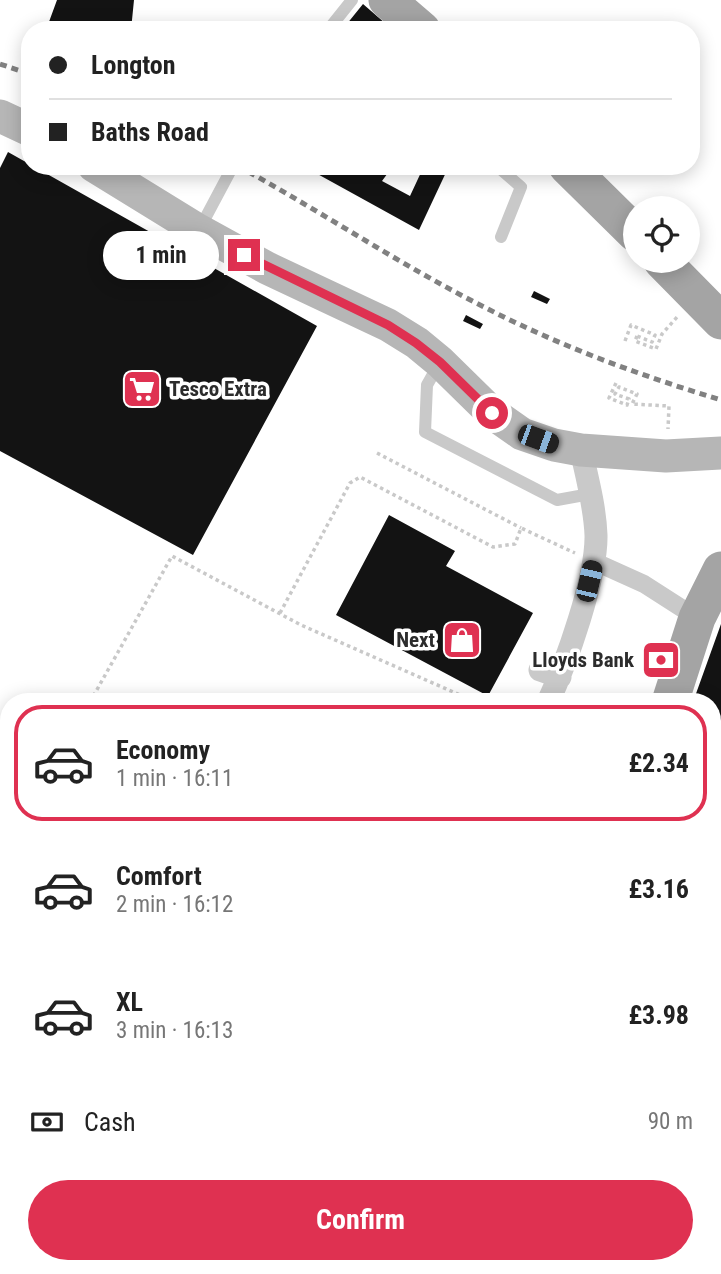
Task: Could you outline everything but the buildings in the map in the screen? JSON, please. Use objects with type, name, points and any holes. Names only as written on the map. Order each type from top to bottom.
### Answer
[{"type":"main road","points":[[0,116],[21,126]]},
{"type":"main road","points":[[109,175],[198,230],[267,268],[388,325],[440,362],[492,413],[523,434],[554,445],[581,450],[666,456],[721,453]]},
{"type":"main road","points":[[576,175],[623,221]]},
{"type":"main road","points":[[674,273],[709,309]]},
{"type":"main road","points":[[666,456],[721,470]]},
{"type":"main road","points":[[673,693],[697,618],[721,570]]},
{"type":"street","points":[[549,693],[550,674],[584,600],[593,561],[596,536],[581,450]]},
{"type":"street","points":[[593,561],[653,589],[697,618]]},
{"type":"lane","points":[[335,21],[352,0]]},
{"type":"lane","points":[[198,230],[228,175]]},
{"type":"lane","points":[[501,237],[522,187],[508,175]]},
{"type":"lane","points":[[440,362],[427,386],[425,432],[557,499],[590,494]]},
{"type":"path","points":[[625,341],[631,325],[655,335],[653,342],[637,336],[635,341],[656,349],[662,334],[709,309]]},
{"type":"path","points":[[616,383],[609,398],[627,405],[629,399],[615,394],[619,387],[637,394],[632,404],[669,406],[666,456]]},
{"type":"path","points":[[377,453],[522,528],[593,561]]},
{"type":"path","points":[[280,614],[350,483],[360,477],[493,547],[515,544],[522,528]]},
{"type":"path","points":[[95,693],[172,556],[280,614],[456,693]]},
{"type":"railway","points":[[0,64],[21,71]]},
{"type":"railway","points":[[254,175],[424,275],[516,323],[603,360],[721,400]]},
{"type":"place","name":"Tesco Extra","points":[[142,389]]},
{"type":"place","name":"Next","points":[[462,640]]},
{"type":"place","name":"Lloyds Bank","points":[[661,660]]},
{"type":"route","points":[[244,255],[388,325],[440,362],[492,413]]}]
